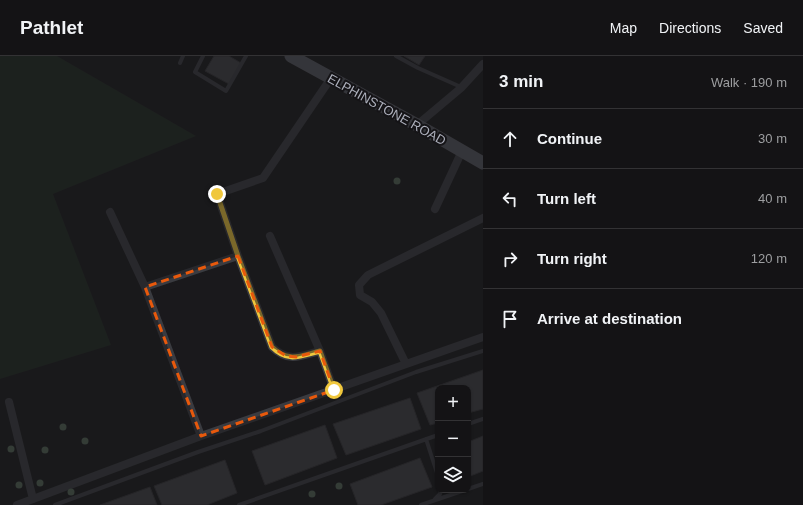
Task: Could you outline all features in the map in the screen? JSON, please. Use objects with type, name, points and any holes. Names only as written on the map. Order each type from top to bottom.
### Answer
[{"type":"main road","name":"ELPHINSTONE ROAD","points":[[291,56],[417,125],[483,164]]},
{"type":"street","points":[[417,125],[461,88],[483,64]]},
{"type":"street","points":[[320,351],[290,357],[278,352],[272,347],[238,256],[217,194],[263,178],[331,78]]},
{"type":"street","points":[[435,210],[462,151]]},
{"type":"street","points":[[110,212],[145,287],[201,436]]},
{"type":"street","points":[[406,364],[381,313],[372,302],[360,295],[359,285],[368,276],[483,218]]},
{"type":"street","points":[[270,236],[320,351],[334,390]]},
{"type":"street","points":[[145,287],[238,256]]},
{"type":"street","points":[[17,505],[201,436],[483,337]]},
{"type":"street","points":[[9,402],[33,499]]},
{"type":"lane","points":[[180,63],[183,56]]},
{"type":"lane","points":[[203,56],[195,72],[226,91],[246,56]]},
{"type":"lane","points":[[396,56],[461,88]]},
{"type":"lane","points":[[55,505],[198,452],[261,431],[416,372],[483,351]]},
{"type":"lane","points":[[471,423],[483,419]]},
{"type":"lane","points":[[238,505],[435,436]]},
{"type":"lane","points":[[426,439],[435,467]]},
{"type":"lane","points":[[471,488],[483,484]]},
{"type":"lane","points":[[433,501],[440,493]]},
{"type":"lane","points":[[421,505],[458,493]]},
{"type":"highlighted area","points":[[238,256],[272,347],[286,356],[296,357],[320,351],[334,390],[201,436],[145,287]]},
{"type":"shaded area","points":[[0,56],[57,56],[196,136],[53,194],[111,345],[0,379]]},
{"type":"building","points":[[214,56],[229,56],[241,63],[229,84],[205,71]]},
{"type":"building","points":[[404,56],[425,56],[419,65]]},
{"type":"building","points":[[483,370],[483,409],[471,412],[471,385],[440,385]]},
{"type":"building","points":[[435,387],[435,424],[430,425],[417,393]]},
{"type":"building","points":[[410,398],[421,429],[346,455],[333,424]]},
{"type":"building","points":[[325,425],[337,458],[265,485],[252,451]]},
{"type":"building","points":[[483,436],[483,471],[471,476],[471,457],[471,441]]},
{"type":"building","points":[[420,458],[432,487],[381,505],[358,505],[350,484]]},
{"type":"building","points":[[225,460],[237,493],[207,505],[162,505],[154,486]]},
{"type":"building","points":[[150,487],[157,505],[100,505]]},
{"type":"route","points":[[217,194],[238,256],[272,347],[286,356],[296,357],[320,351],[334,390]]}]
